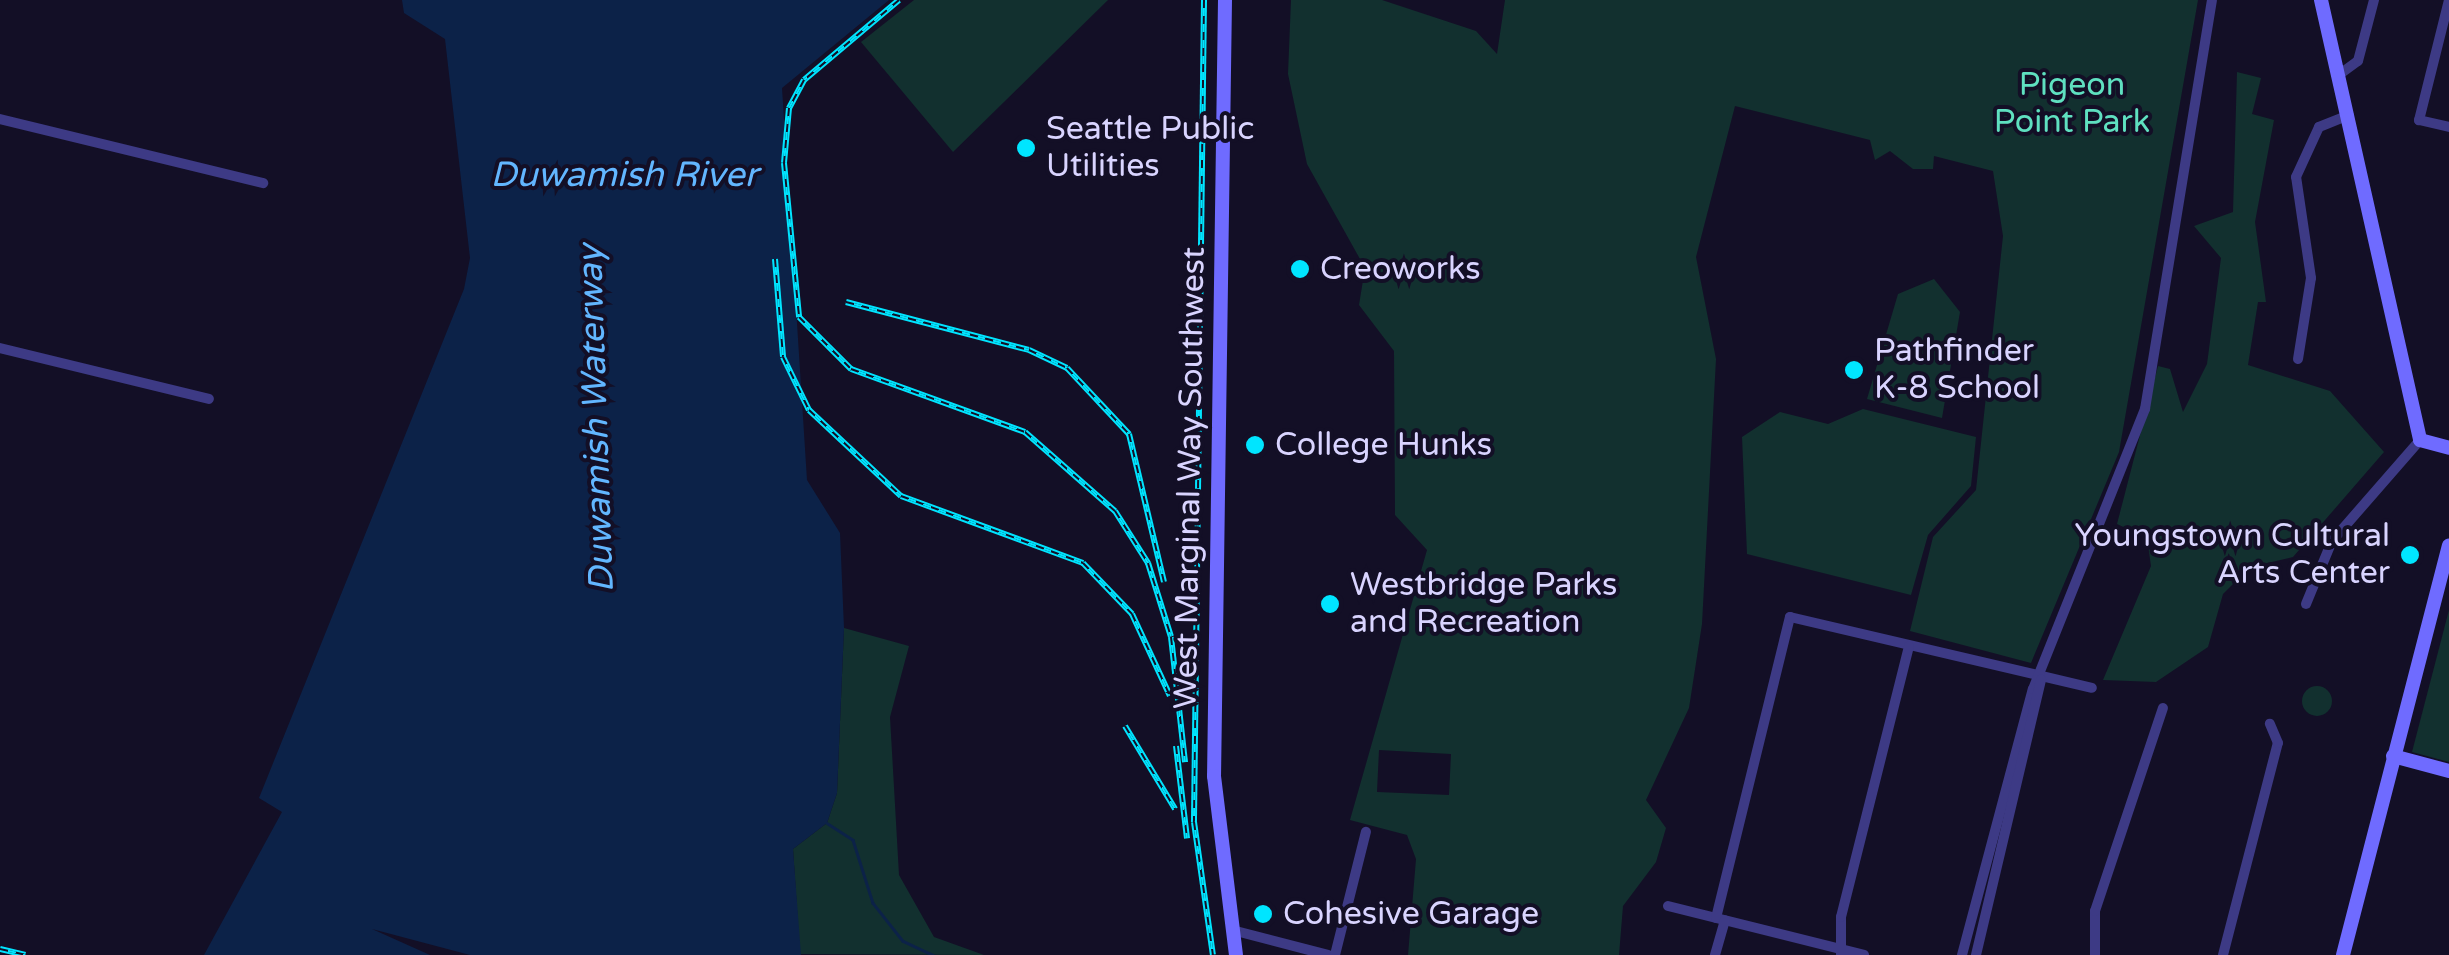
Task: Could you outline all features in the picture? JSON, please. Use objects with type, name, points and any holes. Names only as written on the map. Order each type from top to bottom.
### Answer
[{"type":"main road","name":"West Marginal Way Southwest","points":[[1225,0],[1214,776],[1236,955]]},
{"type":"main road","points":[[2321,0],[2420,440],[2449,448]]},
{"type":"main road","points":[[2343,955],[2449,544]]},
{"type":"main road","points":[[2394,756],[2449,771]]},
{"type":"street","points":[[1962,955],[2041,680],[2145,409],[2212,0]]},
{"type":"street","points":[[2340,74],[2358,61],[2374,0]]},
{"type":"street","points":[[2449,0],[2419,120],[2449,127]]},
{"type":"street","points":[[2298,359],[2311,278],[2296,177],[2320,127],[2349,115]]},
{"type":"street","points":[[0,119],[262,183]]},
{"type":"street","points":[[0,348],[209,399]]},
{"type":"street","points":[[2306,604],[2332,541],[2420,440]]},
{"type":"street","points":[[1716,955],[1720,919],[1790,616],[2041,680],[2092,688]]},
{"type":"street","points":[[1840,952],[1909,646]]},
{"type":"street","points":[[1976,955],[2041,680]]},
{"type":"street","points":[[2094,955],[2095,911],[2163,708]]},
{"type":"street","points":[[2223,955],[2278,743],[2270,724]]},
{"type":"street","points":[[1232,930],[1297,951],[1331,955],[1366,832]]},
{"type":"street","points":[[1668,906],[1864,955]]},
{"type":"green space","points":[[914,0],[1108,0],[953,152],[861,42]]},
{"type":"green space","name":"Pigeon Point Park","points":[[1291,0],[1382,0],[1476,31],[1497,54],[1505,0],[2198,0],[2119,452],[2031,663],[1910,631],[1933,537],[1976,490],[2003,236],[1993,171],[1934,156],[1933,169],[1913,169],[1890,151],[1875,160],[1870,140],[1735,106],[1696,257],[1716,359],[1702,624],[1689,708],[1646,800],[1666,828],[1656,862],[1623,906],[1619,955],[1408,955],[1416,859],[1407,835],[1350,820],[1427,550],[1395,515],[1394,351],[1359,305],[1365,268],[1307,164],[1288,74]],"holes":[[[1379,750],[1451,754],[1449,795],[1377,792]]]},
{"type":"green space","points":[[2237,72],[2261,78],[2252,114],[2274,120],[2255,222],[2266,302],[2258,302],[2248,365],[2330,391],[2384,452],[2293,557],[2250,567],[2223,594],[2208,647],[2156,682],[2103,680],[2151,566],[2147,538],[2117,524],[2158,366],[2170,369],[2183,412],[2207,364],[2221,258],[2194,226],[2233,212]]},
{"type":"green space","points":[[1934,279],[1960,312],[1942,418],[1867,399],[1898,294]]},
{"type":"green space","points":[[1863,409],[1976,437],[1971,486],[1928,535],[1911,595],[1747,554],[1742,437],[1780,412],[1828,424]]},
{"type":"green space","points":[[2449,610],[2449,762],[2412,752]]},
{"type":"green space","points":[[844,628],[909,646],[890,717],[899,875],[934,937],[984,955],[800,954],[793,849],[827,823],[837,793]]},
{"type":"green space","points":[[2317,686],[2328,690],[2332,701],[2328,712],[2317,716],[2306,712],[2302,701],[2306,690]]},
{"type":"water","points":[[402,0],[889,0],[782,88],[807,480],[840,533],[844,628],[837,793],[827,823],[793,849],[801,955],[204,955],[282,812],[259,798],[464,289],[470,258],[445,39],[404,13]]},
{"type":"pier","points":[[372,929],[470,955],[430,955]]},
{"type":"waterway","points":[[827,823],[853,840],[873,903],[903,941],[933,955]]},
{"type":"railway","points":[[899,0],[804,80],[789,108],[784,163],[799,317],[851,369],[1025,432],[1115,511],[1148,563],[1171,637],[1185,762]]},
{"type":"railway","points":[[1204,0],[1194,822],[1213,955]]},
{"type":"railway","points":[[775,259],[783,357],[809,410],[901,496],[1083,563],[1132,614],[1170,696]]},
{"type":"railway","points":[[846,302],[1029,350],[1067,368],[1129,434],[1164,582]]},
{"type":"railway","points":[[1125,726],[1175,809]]},
{"type":"railway","points":[[1176,746],[1187,838]]},
{"type":"railway","points":[[0,949],[25,955]]},
{"type":"place","name":"Seattle Public Utilities","points":[[1026,148]]},
{"type":"place","name":"Creoworks","points":[[1300,269]]},
{"type":"place","name":"Pathfinder K-8 School","points":[[1854,370]]},
{"type":"place","name":"College Hunks","points":[[1255,445]]},
{"type":"place","name":"Youngstown Cultural Arts Center","points":[[2410,555]]},
{"type":"place","name":"Westbridge Parks and Recreation","points":[[1330,604]]},
{"type":"place","name":"Cohesive Garage","points":[[1263,914]]},
{"type":"water label","name":"Duwamish River","points":[[624,175]]},
{"type":"water label","name":"Duwamish Waterway","points":[[596,419]]}]
